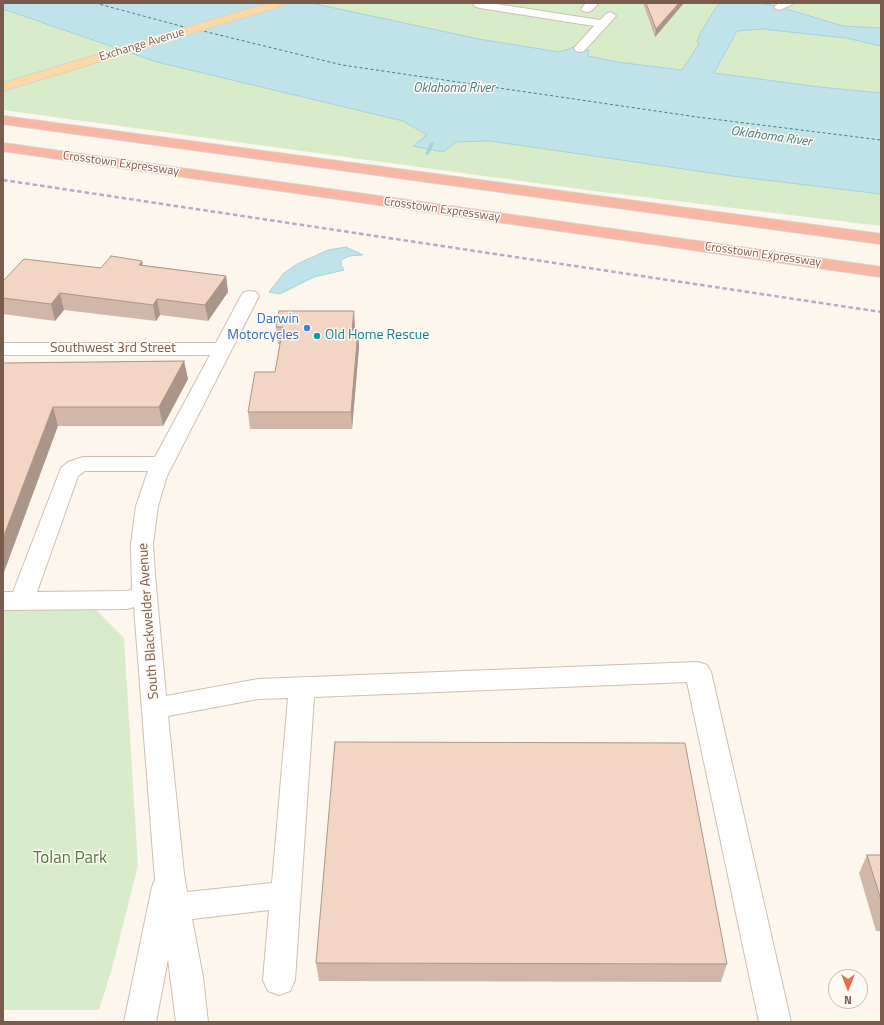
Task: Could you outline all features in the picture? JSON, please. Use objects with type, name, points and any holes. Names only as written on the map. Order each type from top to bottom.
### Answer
[{"type":"highway","name":"Crosstown Expressway","points":[[3,120],[881,239]]},
{"type":"highway","name":"Crosstown Expressway","points":[[3,147],[881,272]]},
{"type":"main road","name":"Exchange Avenue","points":[[3,87],[280,3]]},
{"type":"street","points":[[478,3],[480,5],[492,7],[489,14],[493,18],[515,19],[530,13],[603,24]]},
{"type":"street","points":[[574,7],[590,6],[613,13],[580,48]]},
{"type":"street","name":"South Blackwelder Avenue","points":[[192,1022],[187,977],[169,874],[142,560],[144,526],[152,487],[162,464],[250,296]]},
{"type":"street","name":"Southwest 3rd Street","points":[[3,349],[223,349]]},
{"type":"street","points":[[145,595],[127,600],[12,601],[68,473],[75,467],[83,464],[162,464]]},
{"type":"street","points":[[155,708],[258,689],[698,672],[775,1022]]},
{"type":"street","points":[[279,980],[302,688]]},
{"type":"street","name":"South Blackwelder Avenue","points":[[140,1022],[169,874]]},
{"type":"street","points":[[175,907],[286,895]]},
{"type":"green space","points":[[3,3],[881,3],[881,226],[594,191],[3,110]]},
{"type":"green space","name":"Tolan Park","points":[[3,607],[93,607],[124,638],[138,866],[112,968],[99,1010],[3,1010]]},
{"type":"water","name":"Oklahoma River","points":[[3,3],[311,3],[479,39],[559,52],[574,47],[589,50],[588,56],[617,62],[682,70],[699,44],[697,41],[701,32],[720,3],[761,3],[780,7],[843,26],[881,28],[881,46],[846,38],[762,29],[737,31],[714,73],[820,87],[881,93],[881,194],[732,176],[490,141],[456,142],[443,152],[413,146],[427,135],[403,121],[157,62],[3,9]]},
{"type":"water","points":[[346,247],[363,255],[349,256],[341,260],[341,265],[344,270],[314,277],[280,294],[269,292],[284,273],[297,264],[328,250]]},
{"type":"building","points":[[646,3],[679,3],[656,29]]},
{"type":"building","points":[[111,256],[142,261],[139,265],[226,276],[205,305],[157,299],[153,305],[60,293],[51,304],[3,298],[3,281],[24,259],[101,268]]},
{"type":"building","points":[[279,311],[354,311],[352,330],[358,330],[351,412],[248,412],[255,372],[275,372],[283,327],[276,327]]},
{"type":"building","points":[[184,361],[159,407],[53,407],[3,538],[3,363]]},
{"type":"building","points":[[335,742],[685,743],[727,964],[316,963]]},
{"type":"building","points":[[867,855],[881,855],[881,900]]},
{"type":"waterway","points":[[427,154],[432,143]]},
{"type":"ferry route","points":[[95,3],[188,28]]},
{"type":"ferry route","points":[[199,30],[342,65],[697,117],[881,140]]},
{"type":"railway","points":[[3,180],[881,312]]},
{"type":"place","name":"Darwin Motorcycles","points":[[307,328]]},
{"type":"place","name":"Old Home Rescue","points":[[317,336]]}]
